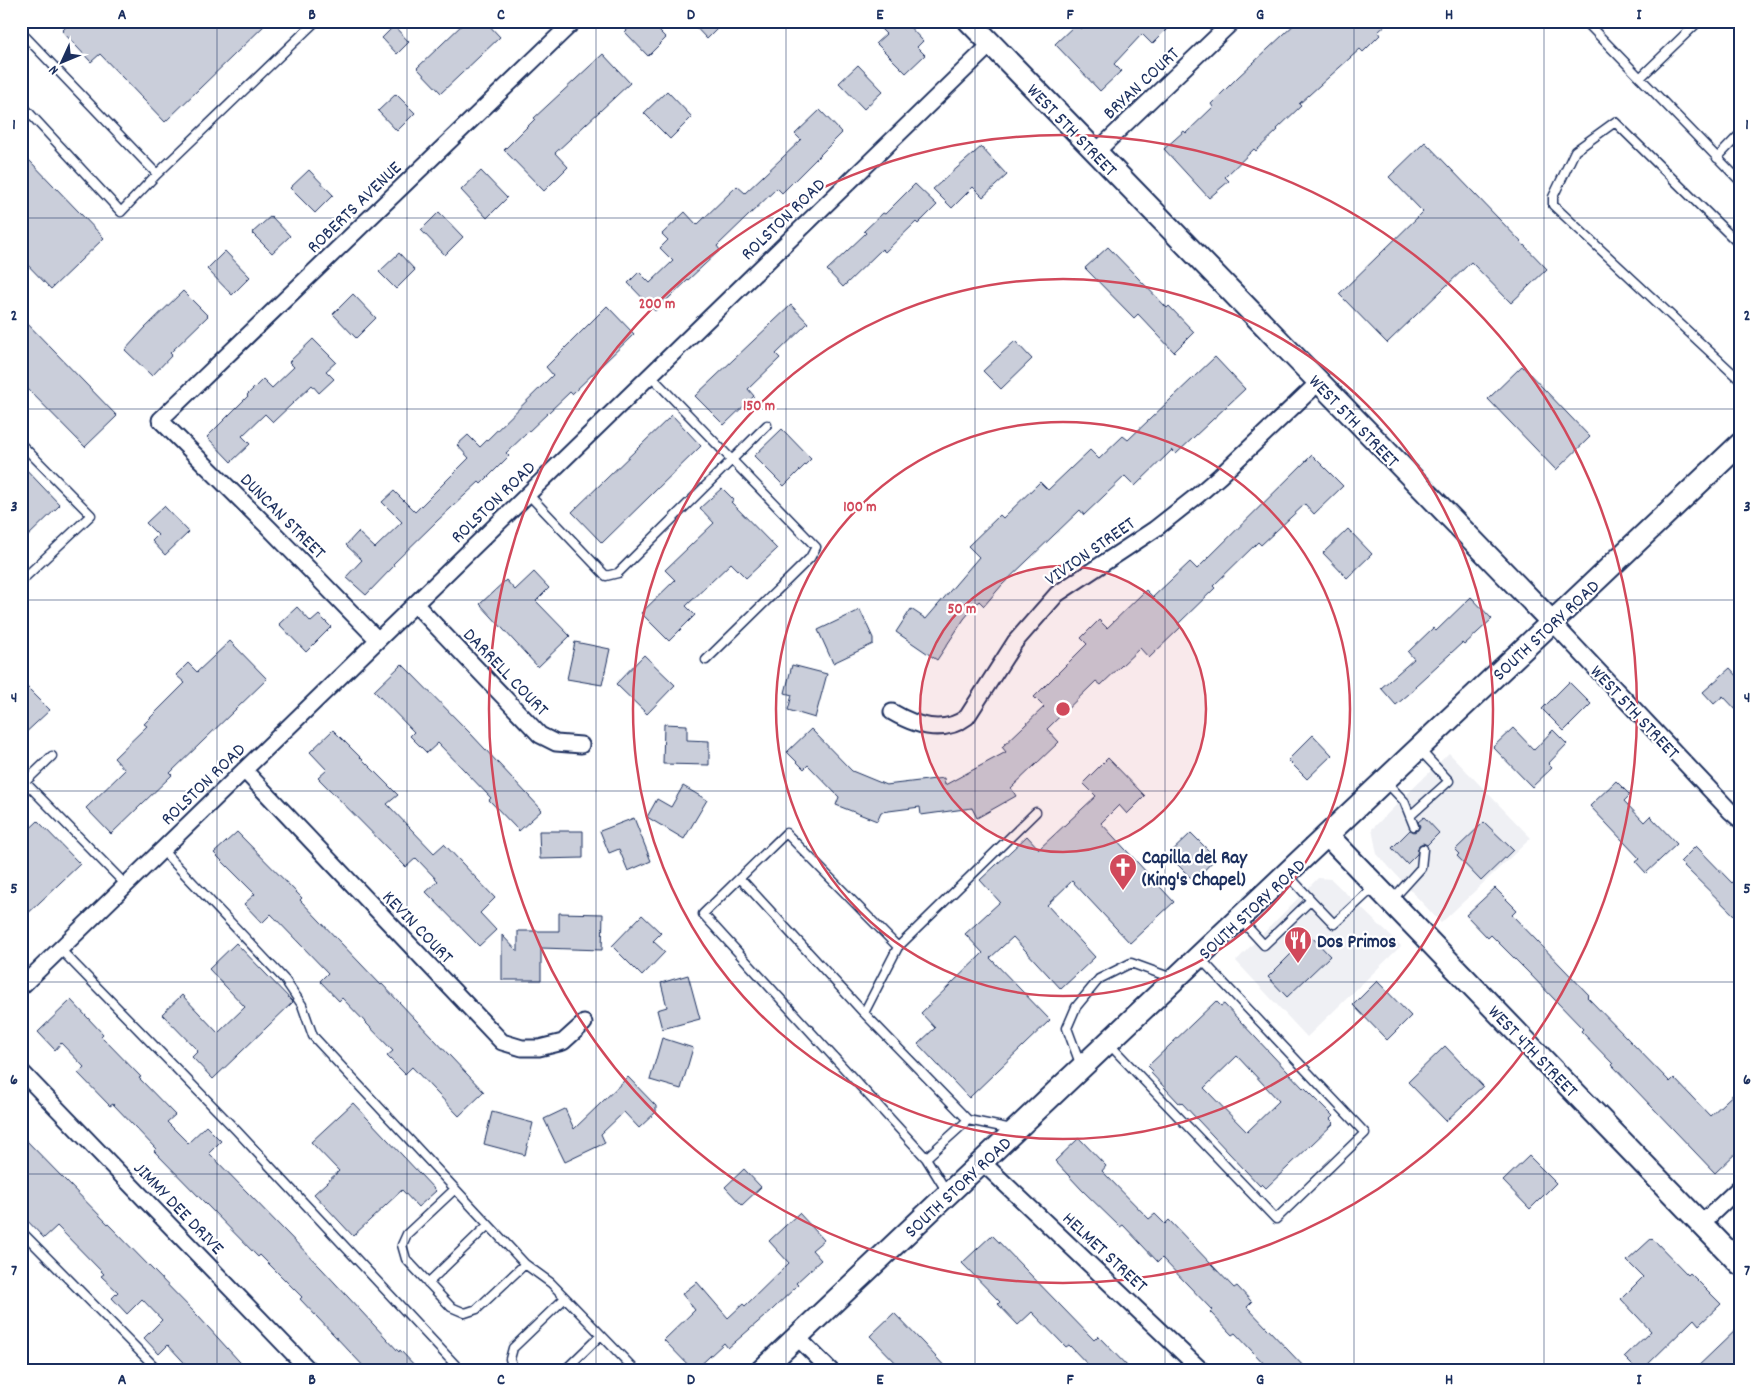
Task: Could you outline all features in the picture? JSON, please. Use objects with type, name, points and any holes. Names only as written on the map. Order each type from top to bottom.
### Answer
[{"type":"street","name":"ROBERTS AVENUE","points":[[160,420],[574,21]]},
{"type":"street","name":"WEST 5TH STREET","points":[[969,21],[1552,622],[1740,820]]},
{"type":"street","name":"BRYAN COURT","points":[[1096,152],[1233,21]]},
{"type":"street","name":"ROLSTON ROAD","points":[[21,987],[991,44]]},
{"type":"street","name":"VIVION STREET","points":[[892,712],[910,723],[930,727],[951,726],[967,717],[1015,642],[1057,594],[1155,528],[1191,501],[1319,382]]},
{"type":"street","name":"DUNCAN STREET","points":[[160,420],[378,640]]},
{"type":"street","name":"SOUTH STORY ROAD","points":[[761,1371],[1740,444]]},
{"type":"street","name":"DARRELL COURT","points":[[415,604],[540,735],[556,743],[581,745]]},
{"type":"street","name":"KEVIN COURT","points":[[244,770],[502,1042],[522,1048],[539,1048],[564,1042],[584,1023]]},
{"type":"street","name":"WEST 4TH STREET","points":[[1327,835],[1740,1264]]},
{"type":"street","name":"JIMMY DEE DRIVE","points":[[21,1071],[310,1371]]},
{"type":"street","name":"HELMET STREET","points":[[982,1162],[1202,1371]]},
{"type":"street","points":[[1701,1224],[1740,1187]]},
{"type":"street","points":[[796,1337],[831,1371]]},
{"type":"lane","points":[[21,104],[121,212],[157,174],[316,21]]},
{"type":"lane","points":[[1585,21],[1740,181]]},
{"type":"lane","points":[[1640,78],[1699,21]]},
{"type":"lane","points":[[21,32],[157,174]]},
{"type":"lane","points":[[1740,245],[1614,122],[1575,151],[1553,197],[1553,205],[1740,380]]},
{"type":"lane","points":[[1717,158],[1740,134]]},
{"type":"lane","points":[[650,374],[816,547],[810,558],[706,660]]},
{"type":"lane","points":[[528,494],[606,576],[618,573],[767,424]]},
{"type":"lane","points":[[21,444],[91,515],[21,581]]},
{"type":"lane","points":[[1410,816],[1449,781],[1419,749]]},
{"type":"lane","points":[[52,756],[25,782],[126,885]]},
{"type":"lane","points":[[1385,780],[1404,801],[1414,826]]},
{"type":"lane","points":[[864,1013],[898,947],[1036,812]]},
{"type":"lane","points":[[898,947],[786,833],[703,914],[926,1158],[948,1194]]},
{"type":"lane","points":[[1391,901],[1421,868],[1423,848]]},
{"type":"lane","points":[[162,850],[285,980],[302,1005],[313,1036],[525,1264],[551,1283],[636,1371]]},
{"type":"lane","points":[[1287,873],[1334,924],[1375,885]]},
{"type":"lane","points":[[740,878],[864,1013],[968,1120],[1016,1130]]},
{"type":"lane","points":[[1239,919],[1264,944],[1311,900]]},
{"type":"lane","points":[[60,949],[236,1130],[461,1371]]},
{"type":"lane","points":[[1108,1043],[1276,1219],[1365,1133],[1199,957]]},
{"type":"lane","points":[[1081,1068],[1067,1028],[1076,1007],[1100,979],[1131,963],[1176,979]]},
{"type":"lane","points":[[926,1158],[968,1120]]},
{"type":"lane","points":[[455,1189],[408,1234],[402,1245],[406,1259],[428,1283],[451,1307],[465,1312],[477,1310],[525,1264]]},
{"type":"lane","points":[[428,1283],[488,1225]]},
{"type":"lane","points":[[21,1231],[159,1371]]},
{"type":"lane","points":[[514,1371],[510,1359],[513,1348],[565,1298]]},
{"type":"lane","points":[[564,1371],[601,1335]]},
{"type":"shaded area","points":[[1449,753],[1531,838],[1441,923],[1377,854],[1372,829]]},
{"type":"shaded area","points":[[1318,878],[1331,879],[1401,946],[1307,1037],[1236,961]]},
{"type":"building","points":[[72,21],[269,21],[165,122],[100,54],[91,62],[62,31]]},
{"type":"building","points":[[466,21],[485,21],[500,37],[441,93],[417,68]]},
{"type":"building","points":[[636,21],[649,21],[666,38],[648,56],[625,32]]},
{"type":"building","points":[[690,21],[725,21],[707,39]]},
{"type":"building","points":[[889,21],[904,21],[923,41],[917,47],[925,55],[906,73],[876,43],[886,34],[881,29]]},
{"type":"building","points":[[1089,21],[1175,21],[1152,44],[1142,34],[1114,64],[1121,71],[1100,91],[1055,44],[1076,24],[1081,29]]},
{"type":"building","points":[[1298,21],[1390,21],[1378,32],[1380,35],[1363,52],[1360,49],[1299,104],[1301,106],[1278,130],[1256,151],[1254,149],[1225,177],[1229,181],[1209,198],[1164,149],[1184,131],[1186,133],[1213,107],[1211,104],[1238,77]]},
{"type":"building","points":[[394,26],[409,42],[397,54],[382,38]]},
{"type":"building","points":[[603,54],[630,83],[555,153],[568,167],[544,191],[504,150],[534,118]]},
{"type":"building","points":[[858,65],[883,91],[864,109],[839,83]]},
{"type":"building","points":[[667,91],[692,117],[670,139],[644,113]]},
{"type":"building","points":[[396,94],[415,113],[397,131],[378,111]]},
{"type":"building","points":[[820,110],[842,133],[782,193],[777,188],[717,246],[720,250],[655,311],[628,283],[639,272],[650,283],[673,261],[660,248],[668,240],[662,234],[685,212],[697,225],[737,186],[745,193],[801,140],[795,134]]},
{"type":"building","points":[[1425,142],[1547,269],[1511,303],[1471,262],[1387,343],[1339,294],[1423,212],[1389,177]]},
{"type":"building","points":[[981,147],[1007,175],[983,197],[973,187],[952,208],[933,189]]},
{"type":"building","points":[[29,160],[104,238],[51,289],[21,258],[21,168]]},
{"type":"building","points":[[309,170],[333,195],[315,213],[290,188]]},
{"type":"building","points":[[481,171],[507,198],[487,218],[461,190]]},
{"type":"building","points":[[915,184],[937,205],[885,252],[882,249],[843,287],[827,270],[866,233],[864,231],[883,213],[885,214]]},
{"type":"building","points":[[439,212],[463,237],[445,255],[421,230]]},
{"type":"building","points":[[271,216],[290,236],[272,253],[252,233]]},
{"type":"building","points":[[1108,247],[1167,308],[1169,306],[1194,332],[1174,352],[1138,314],[1134,318],[1085,268]]},
{"type":"building","points":[[225,251],[250,277],[232,295],[207,269]]},
{"type":"building","points":[[399,253],[415,270],[396,289],[379,272]]},
{"type":"building","points":[[183,291],[208,316],[170,353],[172,355],[152,376],[125,350]]},
{"type":"building","points":[[353,294],[376,318],[356,338],[333,314]]},
{"type":"building","points":[[791,305],[808,323],[776,354],[780,358],[748,389],[754,396],[724,425],[695,396]]},
{"type":"building","points":[[607,306],[634,334],[572,394],[570,392],[506,453],[509,456],[481,484],[479,482],[437,521],[393,564],[394,566],[366,595],[346,577],[362,560],[346,545],[358,532],[375,548],[402,522],[382,502],[394,491],[415,512],[469,458],[457,445],[468,435],[480,447],[553,375],[546,367]]},
{"type":"building","points":[[21,317],[117,416],[85,447],[21,382]]},
{"type":"building","points":[[313,339],[336,362],[326,371],[334,379],[319,393],[312,385],[273,422],[265,414],[242,436],[250,444],[231,462],[207,437],[263,379],[272,388],[294,367],[289,362]]},
{"type":"building","points":[[1015,341],[1032,359],[1001,389],[983,371]]},
{"type":"building","points":[[1215,357],[1245,389],[1176,454],[1172,450],[1135,486],[1125,476],[1084,515],[1080,510],[1002,585],[984,606],[979,601],[964,619],[937,660],[896,632],[911,609],[926,619],[979,557],[968,546],[1000,515],[1003,518],[1040,482],[1048,490],[1090,450],[1099,459],[1123,436],[1128,440]]},
{"type":"building","points":[[1522,366],[1590,437],[1556,470],[1488,399]]},
{"type":"building","points":[[672,415],[701,446],[602,543],[572,512]]},
{"type":"building","points":[[782,429],[811,459],[784,486],[754,456]]},
{"type":"building","points":[[1312,455],[1343,486],[1314,514],[1305,504],[1261,545],[1258,542],[1213,586],[1215,588],[1178,624],[1181,627],[1149,658],[1140,648],[1101,685],[1096,681],[1047,729],[1059,742],[1011,788],[1016,796],[977,818],[972,808],[921,815],[920,807],[881,812],[877,821],[836,805],[839,797],[808,765],[804,769],[787,752],[811,729],[852,771],[886,785],[944,778],[945,785],[1006,752],[1002,747],[1044,707],[1034,697],[1087,644],[1081,638],[1099,620],[1107,628],[1146,590],[1153,597],[1190,562],[1197,569]]},
{"type":"building","points":[[21,464],[60,505],[21,543]]},
{"type":"building","points":[[722,488],[734,500],[731,502],[777,549],[746,578],[731,563],[686,606],[695,615],[669,641],[641,613],[675,580],[665,570],[714,523],[700,508]]},
{"type":"building","points":[[164,506],[189,532],[165,555],[152,541],[158,535],[146,523]]},
{"type":"building","points":[[1348,529],[1372,554],[1347,578],[1323,553]]},
{"type":"building","points":[[534,572],[549,588],[536,601],[570,636],[538,667],[480,604],[506,580],[515,590]]},
{"type":"building","points":[[1471,597],[1492,619],[1464,645],[1462,643],[1396,705],[1381,688],[1414,659],[1408,652],[1433,628],[1436,631]]},
{"type":"building","points":[[297,607],[311,622],[319,615],[331,627],[306,652],[279,624]]},
{"type":"building","points":[[860,610],[873,638],[873,644],[833,663],[818,630]]},
{"type":"building","points":[[230,641],[267,679],[170,773],[172,775],[111,834],[86,808],[125,770],[114,758],[147,726],[144,724],[185,683],[176,675],[188,663],[197,672]]},
{"type":"building","points":[[575,642],[610,649],[602,685],[567,679]]},
{"type":"building","points":[[644,655],[675,685],[647,714],[616,684]]},
{"type":"building","points":[[402,664],[542,810],[519,831],[489,800],[491,798],[438,743],[427,753],[410,736],[414,732],[374,691]]},
{"type":"building","points":[[792,665],[827,674],[815,718],[788,710],[792,695],[785,693]]},
{"type":"building","points":[[1730,668],[1740,679],[1740,714],[1723,696],[1714,704],[1703,692]]},
{"type":"building","points":[[21,681],[50,710],[21,737]]},
{"type":"building","points":[[1569,682],[1591,704],[1564,731],[1542,709]]},
{"type":"building","points":[[664,724],[687,725],[687,740],[709,741],[709,765],[663,764]]},
{"type":"building","points":[[1513,728],[1534,750],[1553,730],[1567,744],[1548,764],[1552,768],[1532,787],[1493,747]]},
{"type":"building","points":[[333,730],[398,795],[387,804],[434,853],[444,844],[495,898],[480,913],[496,930],[479,946],[426,892],[438,881],[416,858],[406,867],[318,778],[327,770],[310,752]]},
{"type":"building","points":[[1313,735],[1332,755],[1307,779],[1288,760]]},
{"type":"building","points":[[1108,758],[1145,796],[1127,814],[1119,805],[1101,823],[1174,902],[1130,943],[1072,881],[1047,905],[1095,957],[1061,989],[1013,937],[990,958],[1050,1020],[969,1098],[918,1044],[935,1028],[921,1013],[983,953],[965,934],[1000,902],[980,880],[1027,836],[1039,849],[1096,796],[1083,783]]},
{"type":"building","points":[[1616,781],[1630,795],[1624,801],[1644,822],[1650,816],[1677,844],[1646,873],[1636,862],[1640,859],[1590,806]]},
{"type":"building","points":[[683,786],[707,800],[684,839],[647,817],[657,799],[671,807]]},
{"type":"building","points":[[1424,817],[1439,833],[1427,845],[1423,843],[1419,845],[1417,854],[1407,864],[1392,848],[1410,830],[1414,832],[1418,830],[1420,826],[1418,822]]},
{"type":"building","points":[[634,818],[651,861],[628,871],[619,849],[609,853],[600,831]]},
{"type":"building","points":[[38,821],[80,864],[21,920],[21,837]]},
{"type":"building","points":[[1484,822],[1513,850],[1481,881],[1457,856],[1459,854],[1455,850]]},
{"type":"building","points":[[539,831],[583,831],[583,858],[540,859]]},
{"type":"building","points":[[237,832],[302,898],[300,900],[484,1092],[459,1116],[412,1067],[405,1074],[387,1056],[393,1051],[342,998],[339,1001],[320,981],[328,973],[271,914],[262,923],[244,904],[255,894],[214,853]]},
{"type":"building","points":[[1191,833],[1216,858],[1194,881],[1168,855]]},
{"type":"building","points":[[1696,846],[1732,883],[1740,875],[1740,921],[1680,862]]},
{"type":"building","points":[[1495,888],[1517,910],[1512,915],[1589,995],[1587,997],[1670,1082],[1674,1078],[1710,1116],[1740,1088],[1740,1149],[1715,1173],[1612,1065],[1581,1031],[1583,1029],[1528,972],[1491,935],[1488,938],[1466,915]]},
{"type":"building","points":[[559,913],[603,914],[602,950],[541,948],[541,980],[502,980],[502,935],[518,952],[518,931],[559,931]]},
{"type":"building","points":[[642,915],[661,933],[653,941],[665,952],[642,976],[612,946]]},
{"type":"building","points":[[1310,935],[1330,956],[1287,997],[1268,977]]},
{"type":"building","points":[[236,943],[293,1002],[213,1079],[192,1057],[198,1051],[162,1014],[182,995],[218,1033],[245,1007],[209,969]]},
{"type":"building","points":[[688,975],[700,1019],[662,1029],[657,1010],[667,1007],[661,983]]},
{"type":"building","points":[[1377,981],[1411,1016],[1387,1040],[1353,1005]]},
{"type":"building","points":[[71,1000],[103,1034],[101,1036],[175,1115],[167,1122],[188,1143],[206,1126],[221,1141],[209,1153],[322,1269],[399,1352],[400,1350],[420,1371],[368,1371],[300,1299],[302,1297],[260,1255],[258,1257],[154,1151],[156,1149],[113,1104],[110,1106],[78,1073],[84,1067],[61,1043],[55,1050],[38,1032]]},
{"type":"building","points":[[1216,1001],[1221,1006],[1224,1004],[1303,1088],[1333,1116],[1330,1119],[1334,1123],[1266,1188],[1262,1184],[1260,1186],[1181,1102],[1179,1103],[1151,1073],[1153,1071],[1148,1066]],"holes":[[[1237,1056],[1279,1101],[1247,1132],[1204,1088]]]},
{"type":"building","points":[[662,1038],[693,1048],[681,1089],[650,1080]]},
{"type":"building","points":[[1445,1046],[1483,1086],[1446,1121],[1408,1082]]},
{"type":"building","points":[[628,1077],[656,1106],[656,1112],[639,1128],[624,1112],[601,1134],[605,1143],[565,1162],[544,1119],[565,1109],[574,1129]]},
{"type":"building","points":[[353,1103],[436,1191],[418,1207],[402,1190],[353,1236],[314,1194],[339,1171],[311,1142]]},
{"type":"building","points":[[492,1112],[533,1123],[525,1155],[484,1144]]},
{"type":"building","points":[[21,1135],[198,1316],[248,1371],[192,1371],[168,1345],[159,1354],[144,1338],[162,1320],[142,1299],[127,1314],[112,1298],[118,1292],[101,1276],[104,1274],[57,1226],[44,1238],[21,1214]]},
{"type":"building","points":[[1079,1138],[1106,1166],[1102,1171],[1149,1219],[1155,1214],[1165,1224],[1169,1220],[1234,1288],[1237,1286],[1252,1302],[1247,1307],[1308,1371],[1271,1371],[1235,1333],[1232,1335],[1210,1312],[1212,1310],[1162,1258],[1158,1262],[1123,1225],[1120,1227],[1082,1190],[1055,1161]]},
{"type":"building","points":[[1529,1156],[1556,1183],[1530,1209],[1503,1181]]},
{"type":"building","points":[[744,1169],[761,1187],[742,1205],[725,1187]]},
{"type":"building","points":[[799,1213],[824,1240],[812,1250],[821,1260],[796,1283],[798,1285],[772,1310],[728,1348],[724,1343],[694,1371],[664,1340],[695,1310],[682,1294],[697,1282],[728,1318],[743,1304],[745,1306],[789,1263],[769,1241]]},
{"type":"building","points":[[992,1235],[1094,1340],[1098,1336],[1132,1371],[1094,1371],[1069,1345],[1066,1347],[1032,1312],[1018,1325],[998,1304],[1000,1302],[962,1263]]},
{"type":"building","points":[[1652,1238],[1688,1275],[1690,1273],[1721,1304],[1699,1325],[1694,1319],[1641,1371],[1638,1371],[1624,1357],[1651,1331],[1621,1299],[1643,1277],[1627,1261]]},
{"type":"building","points":[[894,1313],[949,1371],[904,1371],[870,1336]]},
{"type":"building","points":[[1740,1326],[1740,1371],[1693,1371]]},
{"type":"place","name":"Capilla del Ray (King's Chapel)","points":[[1123,891]]},
{"type":"place","name":"Dos Primos","points":[[1298,964]]}]
